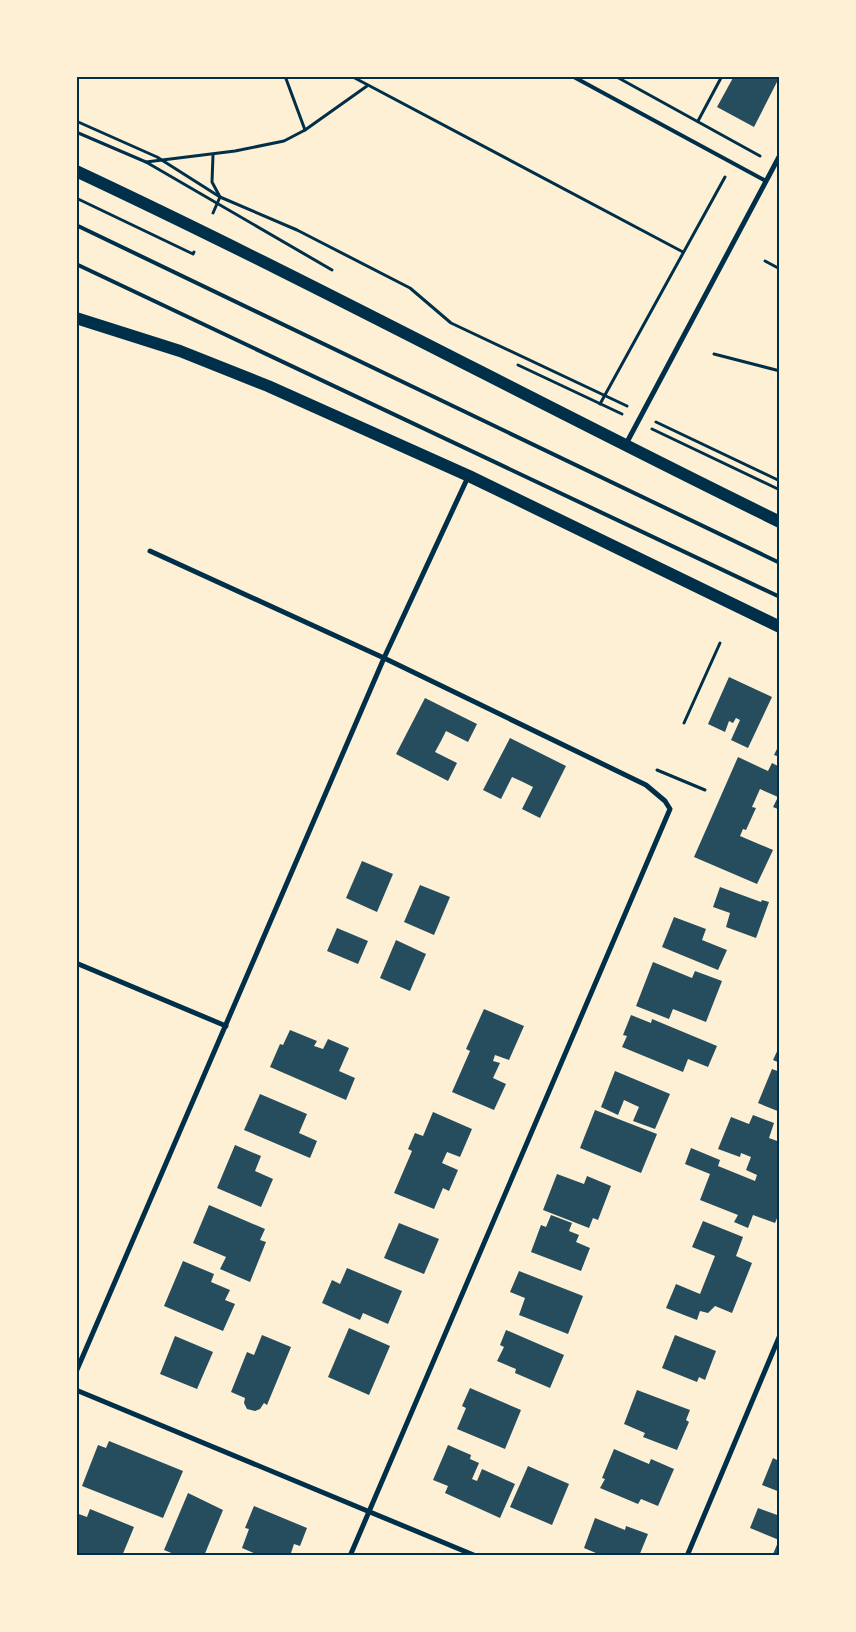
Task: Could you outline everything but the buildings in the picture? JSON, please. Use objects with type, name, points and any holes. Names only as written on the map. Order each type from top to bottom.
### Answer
[{"type":"main road","points":[[76,171],[204,231],[624,446],[780,522]]},
{"type":"main road","points":[[77,320],[222,367],[469,476],[780,627]]},
{"type":"street","points":[[624,446],[780,155]]},
{"type":"street","points":[[76,1372],[384,658],[469,476]]},
{"type":"street","points":[[150,552],[384,658],[646,786],[658,794],[670,809],[350,1556]]},
{"type":"street","points":[[76,963],[226,1026]]},
{"type":"street","points":[[687,1556],[780,1335]]},
{"type":"street","points":[[76,1390],[476,1556]]},
{"type":"lane","points":[[572,76],[766,181]]},
{"type":"lane","points":[[76,225],[780,563]]},
{"type":"lane","points":[[76,264],[780,597]]},
{"type":"path","points":[[285,76],[305,130]]},
{"type":"path","points":[[351,76],[683,252]]},
{"type":"path","points":[[615,76],[761,156]]},
{"type":"path","points":[[698,121],[722,76]]},
{"type":"path","points":[[146,162],[213,155],[284,140],[305,130],[368,86]]},
{"type":"path","points":[[76,121],[162,161],[220,197],[305,234],[410,288],[450,323],[626,405]]},
{"type":"path","points":[[76,132],[146,162],[338,274]]},
{"type":"path","points":[[213,155],[212,182],[220,197]]},
{"type":"path","points":[[600,404],[732,163]]},
{"type":"path","points":[[213,213],[220,197]]},
{"type":"path","points":[[76,198],[193,254],[197,246]]},
{"type":"path","points":[[172,253],[176,246]]},
{"type":"path","points":[[765,261],[780,269]]},
{"type":"path","points":[[714,354],[780,371]]},
{"type":"path","points":[[516,363],[622,414]]},
{"type":"path","points":[[651,420],[780,481]]},
{"type":"path","points":[[649,428],[780,489]]},
{"type":"path","points":[[684,723],[720,643]]},
{"type":"path","points":[[654,768],[705,790]]}]
